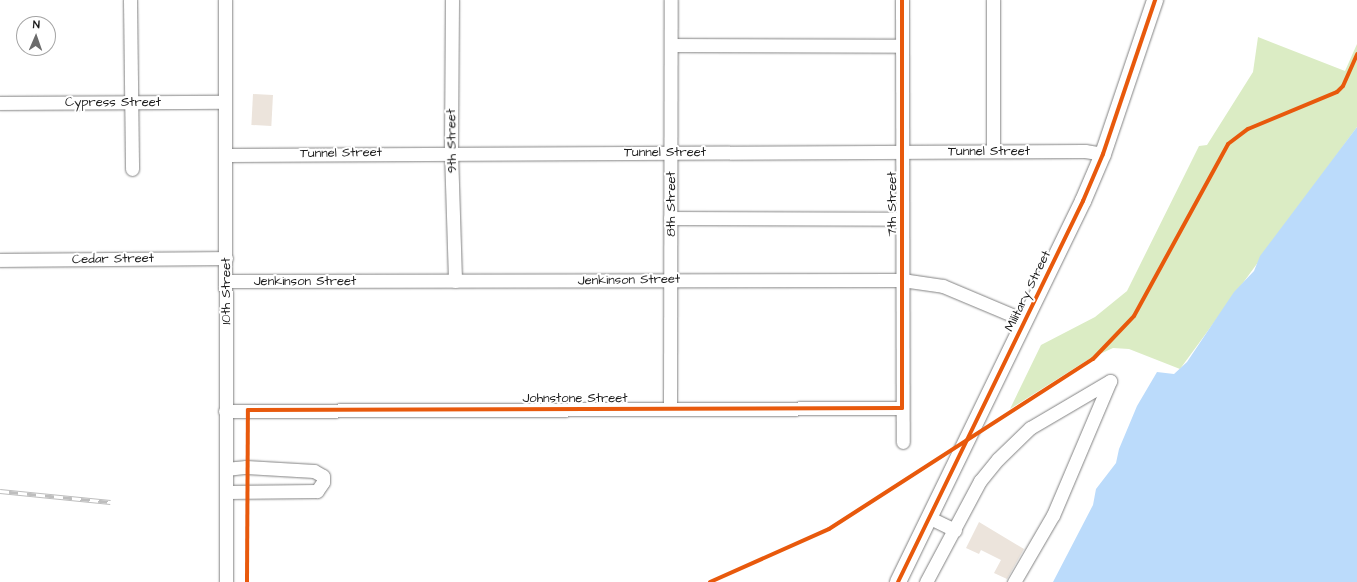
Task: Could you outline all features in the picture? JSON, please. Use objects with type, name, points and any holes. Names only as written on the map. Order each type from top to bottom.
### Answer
[{"type":"main road","name":"Military Street","points":[[898,582],[1103,154],[1155,0]]},
{"type":"street","points":[[130,0],[132,169]]},
{"type":"street","name":"10th Street","points":[[225,0],[226,582]]},
{"type":"street","name":"9th Street","points":[[452,0],[451,152],[455,281]]},
{"type":"street","name":"8th Street","points":[[670,0],[670,407]]},
{"type":"street","name":"7th Street","points":[[902,0],[903,442]]},
{"type":"street","points":[[993,0],[993,151]]},
{"type":"street","points":[[671,45],[902,46]]},
{"type":"street","name":"Cypress Street","points":[[0,103],[225,102]]},
{"type":"street","name":"Tunnel Street","points":[[226,155],[451,152],[902,151],[1086,151],[1103,154]]},
{"type":"street","points":[[670,218],[902,219]]},
{"type":"street","name":"Cedar Street","points":[[0,260],[226,258]]},
{"type":"street","name":"Jenkinson Street","points":[[226,281],[670,279],[902,280],[943,286],[1024,320]]},
{"type":"street","points":[[926,582],[980,481],[1009,448],[1030,428],[1110,381],[1053,516],[1014,582]]},
{"type":"street","name":"Johnstone Street","points":[[225,411],[670,407],[902,408]]},
{"type":"street","points":[[226,469],[246,467],[314,471],[323,476],[323,482],[317,491],[226,492]]},
{"type":"street","points":[[928,517],[955,530]]},
{"type":"green space","points":[[1258,37],[1345,71],[1357,44],[1357,127],[1180,369],[1129,349],[1113,348],[1089,359],[1010,409],[1041,345],[1095,317],[1127,291],[1199,146],[1207,145],[1253,72]]},
{"type":"water","points":[[1357,127],[1357,582],[1053,582],[1093,505],[1096,489],[1116,463],[1119,449],[1137,406],[1157,372],[1174,374],[1187,362],[1234,292],[1254,271],[1260,256]]},
{"type":"building","points":[[253,94],[273,95],[271,126],[251,125]]},
{"type":"building","points":[[979,522],[1024,549],[1007,579],[994,573],[1001,560],[981,550],[979,554],[966,548]]},
{"type":"railway","points":[[0,491],[110,502]]},
{"type":"cycle path","points":[[247,582],[248,410],[902,408],[902,0]]},
{"type":"cycle path","points":[[898,582],[1083,201],[1103,154],[1155,0]]},
{"type":"cycle path","points":[[710,582],[829,529],[1093,359],[1134,316],[1228,144],[1248,129],[1337,92],[1343,86],[1357,54]]}]
